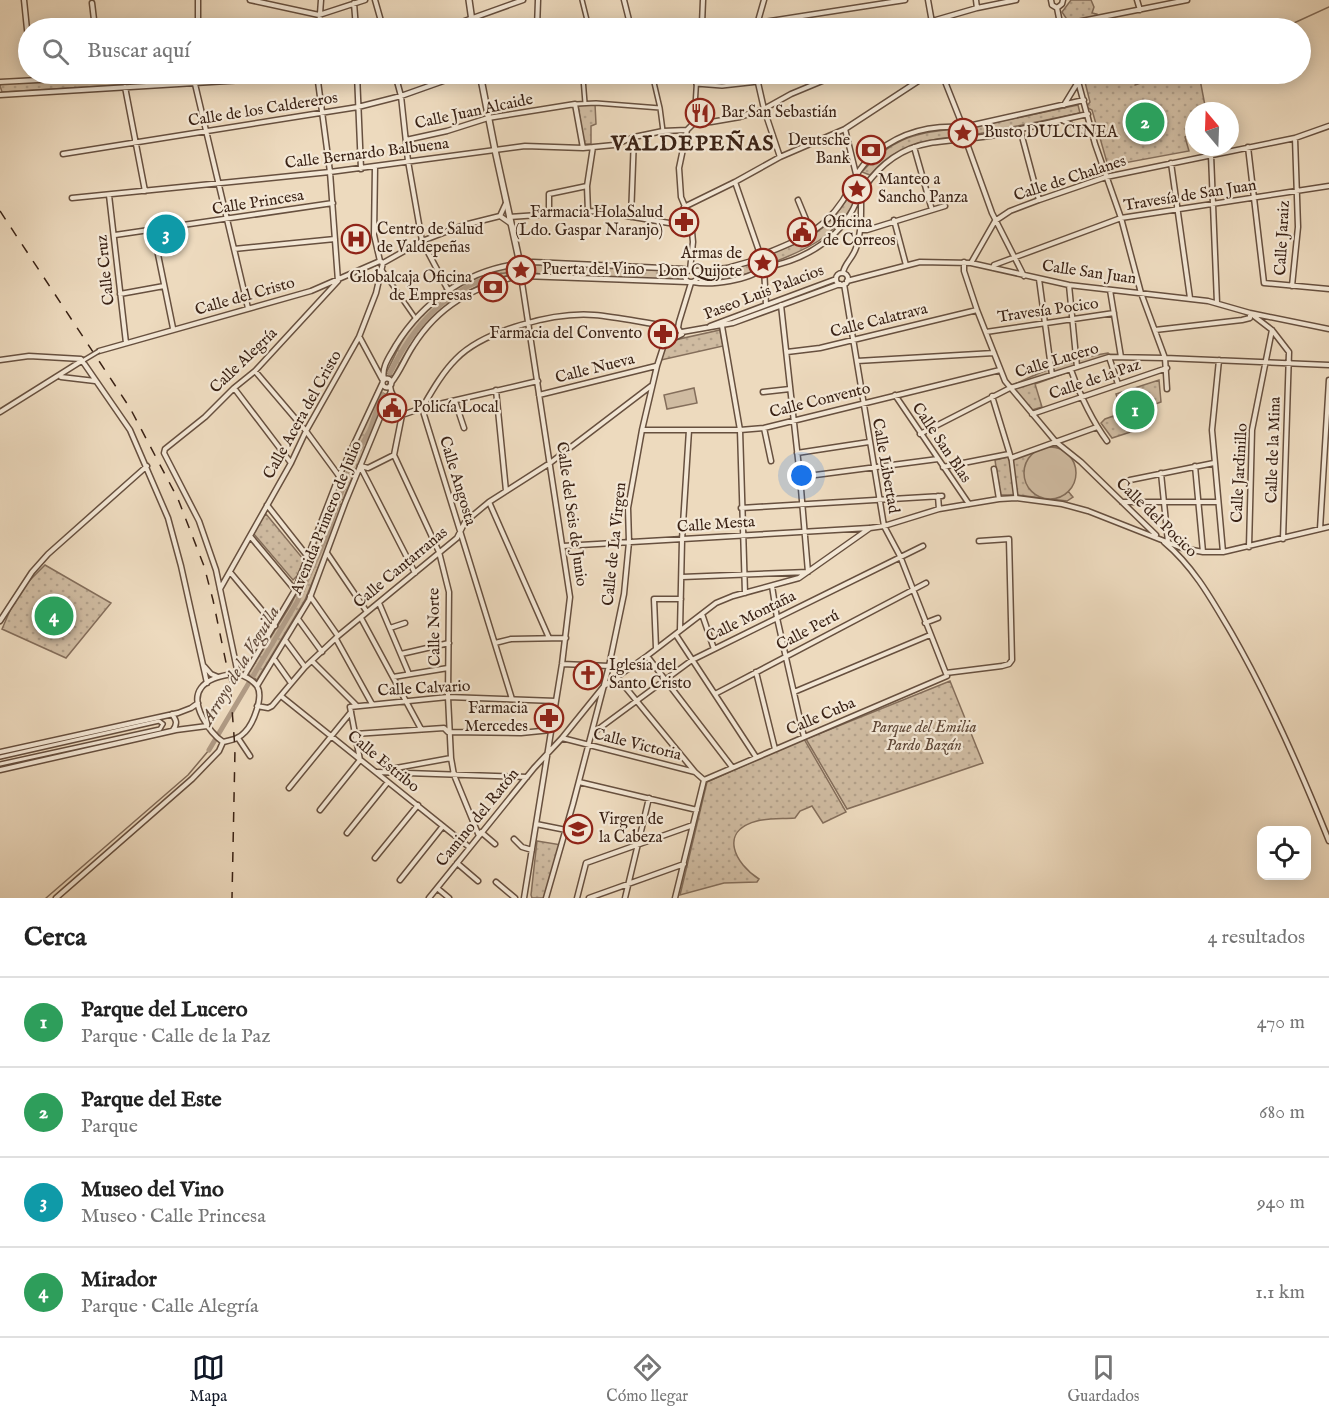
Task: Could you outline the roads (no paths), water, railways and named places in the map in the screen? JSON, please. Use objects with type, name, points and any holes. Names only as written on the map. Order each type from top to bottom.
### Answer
[{"type":"street","points":[[24,0],[26,18]]},
{"type":"street","points":[[198,0],[198,18]]},
{"type":"street","points":[[250,0],[319,15],[366,0]]},
{"type":"street","points":[[319,15],[321,0]]},
{"type":"street","points":[[375,0],[380,18]]},
{"type":"street","points":[[469,0],[471,18],[524,0]]},
{"type":"street","points":[[537,18],[538,0]]},
{"type":"street","points":[[582,0],[586,18]]},
{"type":"street","points":[[624,0],[628,18]]},
{"type":"street","points":[[702,18],[703,0]]},
{"type":"street","points":[[759,18],[764,0]]},
{"type":"street","points":[[865,0],[867,6]]},
{"type":"street","points":[[801,18],[905,0]]},
{"type":"street","points":[[928,0],[930,18]]},
{"type":"street","points":[[976,0],[977,8]]},
{"type":"street","points":[[944,18],[1016,0]]},
{"type":"street","points":[[1051,0],[1052,5],[1057,8],[1059,18]]},
{"type":"street","points":[[1057,8],[1063,0]]},
{"type":"street","points":[[1137,0],[1140,10]]},
{"type":"street","points":[[1103,18],[1187,0]]},
{"type":"street","points":[[92,3],[94,18]]},
{"type":"street","points":[[354,3],[355,18]]},
{"type":"street","points":[[0,82],[18,79]]},
{"type":"street","points":[[0,94],[2,96],[195,84],[248,308]]},
{"type":"street","points":[[317,84],[330,172],[338,280]]},
{"type":"street","points":[[357,84],[361,169]]},
{"type":"street","points":[[398,84],[422,241],[448,290]]},
{"type":"street","name":"Calle de los Caldereros","points":[[63,154],[321,114],[401,96],[435,84]]},
{"type":"street","points":[[482,84],[509,220],[520,264],[526,271],[521,276],[514,272],[520,264]]},
{"type":"street","points":[[583,84],[585,104]]},
{"type":"street","points":[[655,84],[663,131]]},
{"type":"street","points":[[694,123],[696,84],[722,86],[740,84]]},
{"type":"street","points":[[758,84],[780,157]]},
{"type":"street","points":[[691,271],[698,276],[691,282],[685,277],[691,271],[693,242],[691,221],[684,207],[679,168],[687,130],[694,123],[730,120],[764,109],[815,84]]},
{"type":"street","points":[[684,207],[780,157],[844,129],[914,84]]},
{"type":"street","points":[[946,84],[963,127],[969,130],[965,138]]},
{"type":"street","points":[[1064,105],[1076,84]]},
{"type":"street","points":[[1079,84],[1141,293],[1166,358],[1167,389]]},
{"type":"street","points":[[125,87],[146,191]]},
{"type":"street","points":[[860,195],[853,194],[850,188],[856,175],[867,161],[894,139],[928,129],[963,127],[1084,100]]},
{"type":"street","points":[[583,148],[575,104],[660,108]]},
{"type":"street","name":"Calle Juan Alcaide","points":[[406,140],[447,131],[488,118],[575,104]]},
{"type":"street","points":[[836,279],[844,283],[847,276],[843,273],[844,267],[856,250],[861,230],[860,195],[884,163],[914,147],[974,138],[1088,114]]},
{"type":"street","points":[[1064,120],[1093,136]]},
{"type":"street","name":"Calle de Chalanes","points":[[1239,149],[1295,138],[1329,126]]},
{"type":"street","points":[[963,127],[958,134],[965,138],[995,221],[1016,256],[1024,276]]},
{"type":"street","points":[[844,129],[856,175]]},
{"type":"street","points":[[1020,129],[1039,200]]},
{"type":"street","name":"Calle Bernardo Balbuena","points":[[72,198],[361,169],[525,146],[583,148],[614,145],[634,137],[663,131],[687,130]]},
{"type":"street","points":[[631,217],[634,137]]},
{"type":"street","name":"Calle Jaraiz","points":[[1293,286],[1298,227],[1295,138]]},
{"type":"street","points":[[588,212],[587,186],[593,147]]},
{"type":"street","points":[[914,147],[932,210]]},
{"type":"street","points":[[1248,147],[1264,283],[1329,289]]},
{"type":"street","name":"Calle de Chalanes","points":[[995,221],[1010,211],[1106,177],[1206,156]]},
{"type":"street","points":[[1211,156],[1217,303]]},
{"type":"street","points":[[1171,163],[1190,298]]},
{"type":"street","points":[[375,167],[374,235],[382,262]]},
{"type":"street","points":[[735,182],[761,258],[758,263],[764,267]]},
{"type":"street","points":[[854,182],[861,183],[864,188]]},
{"type":"street","points":[[549,213],[549,194],[587,186]]},
{"type":"street","name":"Travesía de San Juan","points":[[993,268],[994,265],[1016,256],[1053,245],[1120,218],[1329,186]]},
{"type":"street","name":"Avenida Primero de Julio","points":[[244,676],[295,590],[339,476],[383,382],[383,373],[390,356],[416,319],[448,290],[483,272],[533,262],[691,271],[727,268],[761,258],[767,253],[812,234],[833,215],[850,188]]},
{"type":"street","name":"Calle Cruz","points":[[109,195],[126,343]]},
{"type":"street","name":"Avenida Primero de Julio","points":[[257,686],[310,596],[360,465],[378,427],[391,386],[413,345],[449,306],[475,289],[521,276],[726,282],[757,273],[764,267],[788,261],[827,241],[851,216],[860,195]]},
{"type":"street","points":[[798,200],[812,234]]},
{"type":"street","name":"Calle Princesa","points":[[115,235],[333,203]]},
{"type":"street","points":[[506,203],[500,216],[509,220],[549,213],[597,211],[669,223],[691,221]]},
{"type":"street","points":[[861,230],[945,206]]},
{"type":"street","name":"Calle del Cristo","points":[[0,412],[99,351],[173,328],[311,291],[382,262],[422,241],[464,225],[500,216]]},
{"type":"street","points":[[851,216],[860,217]]},
{"type":"street","points":[[894,220],[906,265]]},
{"type":"street","points":[[971,263],[995,221]]},
{"type":"street","points":[[153,230],[173,328]]},
{"type":"street","points":[[234,249],[335,239]]},
{"type":"street","points":[[761,258],[768,260],[764,267],[767,307]]},
{"type":"street","name":"Calle Acera del Cristo","points":[[220,590],[359,337],[376,293],[382,262]]},
{"type":"street","name":"Calle San Juan","points":[[844,283],[920,262],[964,262],[1070,285],[1190,298],[1328,329]]},
{"type":"street","name":"Calle del Pocico","points":[[964,262],[964,271],[977,310],[1000,370],[1010,388],[1056,441],[1184,560],[1209,595],[1257,677],[1329,841]]},
{"type":"street","points":[[381,268],[416,319]]},
{"type":"street","name":"Paseo Luis Palacios","points":[[677,331],[722,326],[836,279],[839,274],[843,273]]},
{"type":"street","name":"Calle del Seis de Junio","points":[[521,276],[570,597],[566,638],[524,898]]},
{"type":"street","points":[[1039,279],[1052,375]]},
{"type":"street","name":"Calle Alegría","points":[[220,590],[200,521],[164,453],[165,449],[205,417],[255,371],[338,280]]},
{"type":"street","name":"Calle de La Virgen","points":[[546,898],[589,745],[624,594],[629,542],[628,508],[651,386],[666,338],[677,331],[691,282]]},
{"type":"street","name":"Paseo Luis Palacios","points":[[701,330],[844,283]]},
{"type":"street","name":"Calle Libertad","points":[[844,283],[884,526],[900,556],[946,674]]},
{"type":"street","points":[[1070,285],[1077,367]]},
{"type":"street","points":[[120,294],[164,286]]},
{"type":"street","points":[[1110,290],[1121,357]]},
{"type":"street","points":[[311,291],[318,298],[317,301]]},
{"type":"street","points":[[781,305],[803,504],[808,573]]},
{"type":"street","name":"Calle Calatrava","points":[[787,352],[819,348],[977,310]]},
{"type":"street","name":"Travesía Pocico","points":[[986,332],[1113,313]]},
{"type":"street","points":[[1155,330],[1242,320],[1250,318],[1250,313],[1272,330],[1290,352],[1289,363]]},
{"type":"street","points":[[422,408],[458,357],[492,335],[529,322],[594,315],[668,326],[677,331]]},
{"type":"street","points":[[1328,329],[1329,322]]},
{"type":"street","points":[[722,326],[740,430],[745,593]]},
{"type":"street","name":"Calle Jardinillo","points":[[1249,547],[1252,430],[1272,330]]},
{"type":"street","points":[[359,337],[383,382],[388,379],[402,415],[394,455],[368,468],[360,465]]},
{"type":"street","points":[[856,362],[994,353]]},
{"type":"street","points":[[0,360],[29,356],[81,359],[130,430],[168,518],[179,556],[207,683]]},
{"type":"street","points":[[1109,357],[1118,384]]},
{"type":"street","name":"Calle Lucero","points":[[920,434],[1010,388],[1109,357],[1329,365]]},
{"type":"street","points":[[1219,360],[1212,430],[1223,552]]},
{"type":"street","name":"Calle de la Mina","points":[[1283,539],[1289,363]]},
{"type":"street","name":"Calle Nueva","points":[[539,395],[657,366]]},
{"type":"street","name":"Calle de la Paz","points":[[1032,414],[1167,368]]},
{"type":"street","points":[[1071,369],[1081,397],[1107,441]]},
{"type":"street","name":"Calle Convento","points":[[642,430],[764,428],[1000,370]]},
{"type":"street","points":[[255,371],[306,431],[339,476]]},
{"type":"street","points":[[60,376],[96,381]]},
{"type":"street","points":[[1320,529],[1329,380]]},
{"type":"street","points":[[402,415],[422,408],[538,381]]},
{"type":"street","name":"Calle Cantarranas","points":[[257,706],[268,708],[305,667],[440,552],[460,533],[465,522],[489,502],[550,463],[651,386]]},
{"type":"street","points":[[234,388],[291,463]]},
{"type":"street","points":[[763,392],[790,389]]},
{"type":"street","points":[[496,390],[506,491]]},
{"type":"street","name":"Calle San Blas","points":[[895,395],[969,504]]},
{"type":"street","points":[[992,396],[1010,456],[1016,498]]},
{"type":"street","points":[[455,401],[464,428]]},
{"type":"street","name":"Calle Angosta","points":[[422,408],[512,699]]},
{"type":"street","points":[[943,467],[1010,456],[1097,427]]},
{"type":"street","points":[[764,428],[771,461]]},
{"type":"street","points":[[689,430],[678,633],[692,660],[756,757]]},
{"type":"street","points":[[797,453],[869,442]]},
{"type":"street","name":"Calle Norte","points":[[394,455],[440,552],[449,592],[448,732],[451,758],[454,775],[480,834]]},
{"type":"street","points":[[800,477],[938,459]]},
{"type":"street","points":[[1130,480],[1214,463]]},
{"type":"street","points":[[360,465],[415,573]]},
{"type":"street","points":[[0,621],[22,585],[48,554],[147,466]]},
{"type":"street","points":[[1195,466],[1203,552]]},
{"type":"street","points":[[994,469],[999,498]]},
{"type":"street","points":[[1161,473],[1168,542]]},
{"type":"street","points":[[741,508],[940,496],[939,509]]},
{"type":"street","name":"Calle Mesta","points":[[563,546],[870,528],[939,509],[999,498],[1062,504],[1089,511],[1160,538]]},
{"type":"street","points":[[489,502],[549,638]]},
{"type":"street","points":[[1122,502],[1217,502]]},
{"type":"street","points":[[267,505],[309,557]]},
{"type":"street","points":[[1160,538],[1182,548],[1203,552],[1223,552],[1329,526]]},
{"type":"street","points":[[604,686],[657,649],[716,603],[799,578],[870,528]]},
{"type":"street","points":[[250,536],[295,590]]},
{"type":"street","name":"Calle Cuba","points":[[704,780],[946,674],[1009,664],[1012,660],[1010,539],[979,541]]},
{"type":"street","name":"Calle Montaña","points":[[592,733],[692,660],[923,546]]},
{"type":"street","points":[[327,553],[367,612]]},
{"type":"street","points":[[230,572],[275,626]]},
{"type":"street","points":[[682,577],[808,573]]},
{"type":"street","name":"Calle Perú","points":[[715,694],[926,583]]},
{"type":"street","points":[[772,586],[804,737]]},
{"type":"street","points":[[220,590],[238,674]]},
{"type":"street","points":[[310,596],[337,638],[372,704]]},
{"type":"street","points":[[657,649],[654,599],[681,599]]},
{"type":"street","points":[[379,603],[409,674]]},
{"type":"street","points":[[702,614],[714,649]]},
{"type":"street","points":[[361,618],[421,729]]},
{"type":"street","points":[[925,623],[938,618]]},
{"type":"street","points":[[298,619],[322,652]]},
{"type":"street","points":[[390,628],[405,623]]},
{"type":"street","points":[[795,692],[930,635]]},
{"type":"street","points":[[495,643],[511,639],[566,638]]},
{"type":"street","points":[[285,640],[305,667]]},
{"type":"street","points":[[401,654],[449,643]]},
{"type":"street","points":[[647,656],[732,767]]},
{"type":"street","points":[[274,659],[291,683]]},
{"type":"street","name":"Calle Calvario","points":[[312,661],[357,706],[448,697],[556,701]]},
{"type":"street","points":[[562,664],[609,666]]},
{"type":"street","points":[[204,665],[211,674],[218,677]]},
{"type":"street","points":[[393,677],[448,668]]},
{"type":"street","points":[[756,672],[775,749]]},
{"type":"street","points":[[238,674],[244,676],[257,686],[257,706],[245,733],[238,738],[223,742],[213,735],[207,726],[198,703],[199,692],[207,683],[218,677],[238,674]]},
{"type":"street","points":[[617,677],[695,772]]},
{"type":"street","name":"Camino del Ratón","points":[[429,898],[604,686]]},
{"type":"street","name":"Calle Estribo","points":[[281,696],[470,847]]},
{"type":"street","points":[[0,752],[172,714],[191,708],[198,703]]},
{"type":"street","points":[[320,810],[360,760],[350,707],[357,706]]},
{"type":"street","points":[[289,788],[351,712]]},
{"type":"street","points":[[172,714],[176,720],[173,731]]},
{"type":"street","points":[[0,757],[159,721],[163,724],[160,729],[0,764]]},
{"type":"street","points":[[0,770],[173,731],[207,726]]},
{"type":"street","points":[[355,734],[444,728],[448,732],[521,733],[551,730]]},
{"type":"street","points":[[238,738],[250,756]]},
{"type":"street","name":"Calle Victoria","points":[[562,738],[695,772],[704,780]]},
{"type":"street","points":[[56,898],[192,779],[219,752],[223,742]]},
{"type":"street","points":[[376,772],[451,758]]},
{"type":"street","points":[[376,772],[527,777]]},
{"type":"street","points":[[675,898],[704,780]]},
{"type":"street","points":[[347,833],[388,782]]},
{"type":"street","points":[[579,782],[697,810]]},
{"type":"street","points":[[625,898],[649,798]]},
{"type":"street","points":[[375,858],[418,805]]},
{"type":"street","points":[[536,825],[566,830]]},
{"type":"street","points":[[577,898],[586,863],[693,825]]},
{"type":"street","points":[[400,880],[443,826]]},
{"type":"street","points":[[480,834],[495,844]]},
{"type":"street","points":[[514,839],[522,847],[532,850]]},
{"type":"street","points":[[457,863],[478,881]]},
{"type":"street","points":[[588,898],[684,864]]},
{"type":"street","points":[[496,882],[515,898]]},
{"type":"street","points":[[437,888],[449,898]]},
{"type":"waterway","name":"Arroyo de la Veguilla","points":[[1305,18],[1329,7]]},
{"type":"waterway","name":"Arroyo de la Veguilla","points":[[497,274],[513,272]]},
{"type":"waterway","name":"Arroyo de la Veguilla","points":[[390,373],[409,339],[433,312],[461,290],[497,274]]},
{"type":"waterway","name":"Arroyo de la Veguilla","points":[[209,750],[297,602],[327,535],[351,464],[370,430],[382,394]]},
{"type":"waterway","name":"Arroyo de la Veguilla","points":[[46,898],[188,775],[209,750]]},
{"type":"railway","points":[[0,211],[130,408],[178,499],[204,566],[230,682],[235,749],[232,898]]},
{"type":"place","name":"Bar San Sebastián","points":[[700,113]]},
{"type":"place","name":"Parque del Este","points":[[1145,122]]},
{"type":"place","name":"Busto DULCINEA","points":[[963,133]]},
{"type":"place","name":"Deutsche Bank","points":[[871,150]]},
{"type":"place","name":"Manteo a Sancho Panza","points":[[857,189]]},
{"type":"place","name":"Farmacia HolaSalud (Ldo. Gaspar Naranjo)","points":[[684,222]]},
{"type":"place","name":"Oficina de Correos","points":[[802,232]]},
{"type":"place","name":"Museo del Vino","points":[[166,234]]},
{"type":"place","name":"Centro de Salud de Valdepeñas","points":[[356,239]]},
{"type":"place","name":"Armas de Don Quijote","points":[[763,263]]},
{"type":"place","name":"Puerta del Vino","points":[[521,270]]},
{"type":"place","name":"Globalcaja Oficina de Empresas","points":[[493,287]]},
{"type":"place","name":"Farmacia del Convento","points":[[663,334]]},
{"type":"place","name":"Policía Local","points":[[392,408]]},
{"type":"place","name":"Parque del Lucero","points":[[1135,410]]},
{"type":"place","name":"Mirador","points":[[54,616]]},
{"type":"place","name":"Iglesia del Santo Cristo","points":[[588,675]]},
{"type":"place","name":"Farmacia Mercedes","points":[[549,718]]},
{"type":"place","name":"Virgen de la Cabeza","points":[[578,829]]},
{"type":"district","name":"VALDEPEÑAS","points":[[693,144]]},
{"type":"park label","name":"Parque del Emilia Pardo Bazán","points":[[924,737]]}]
